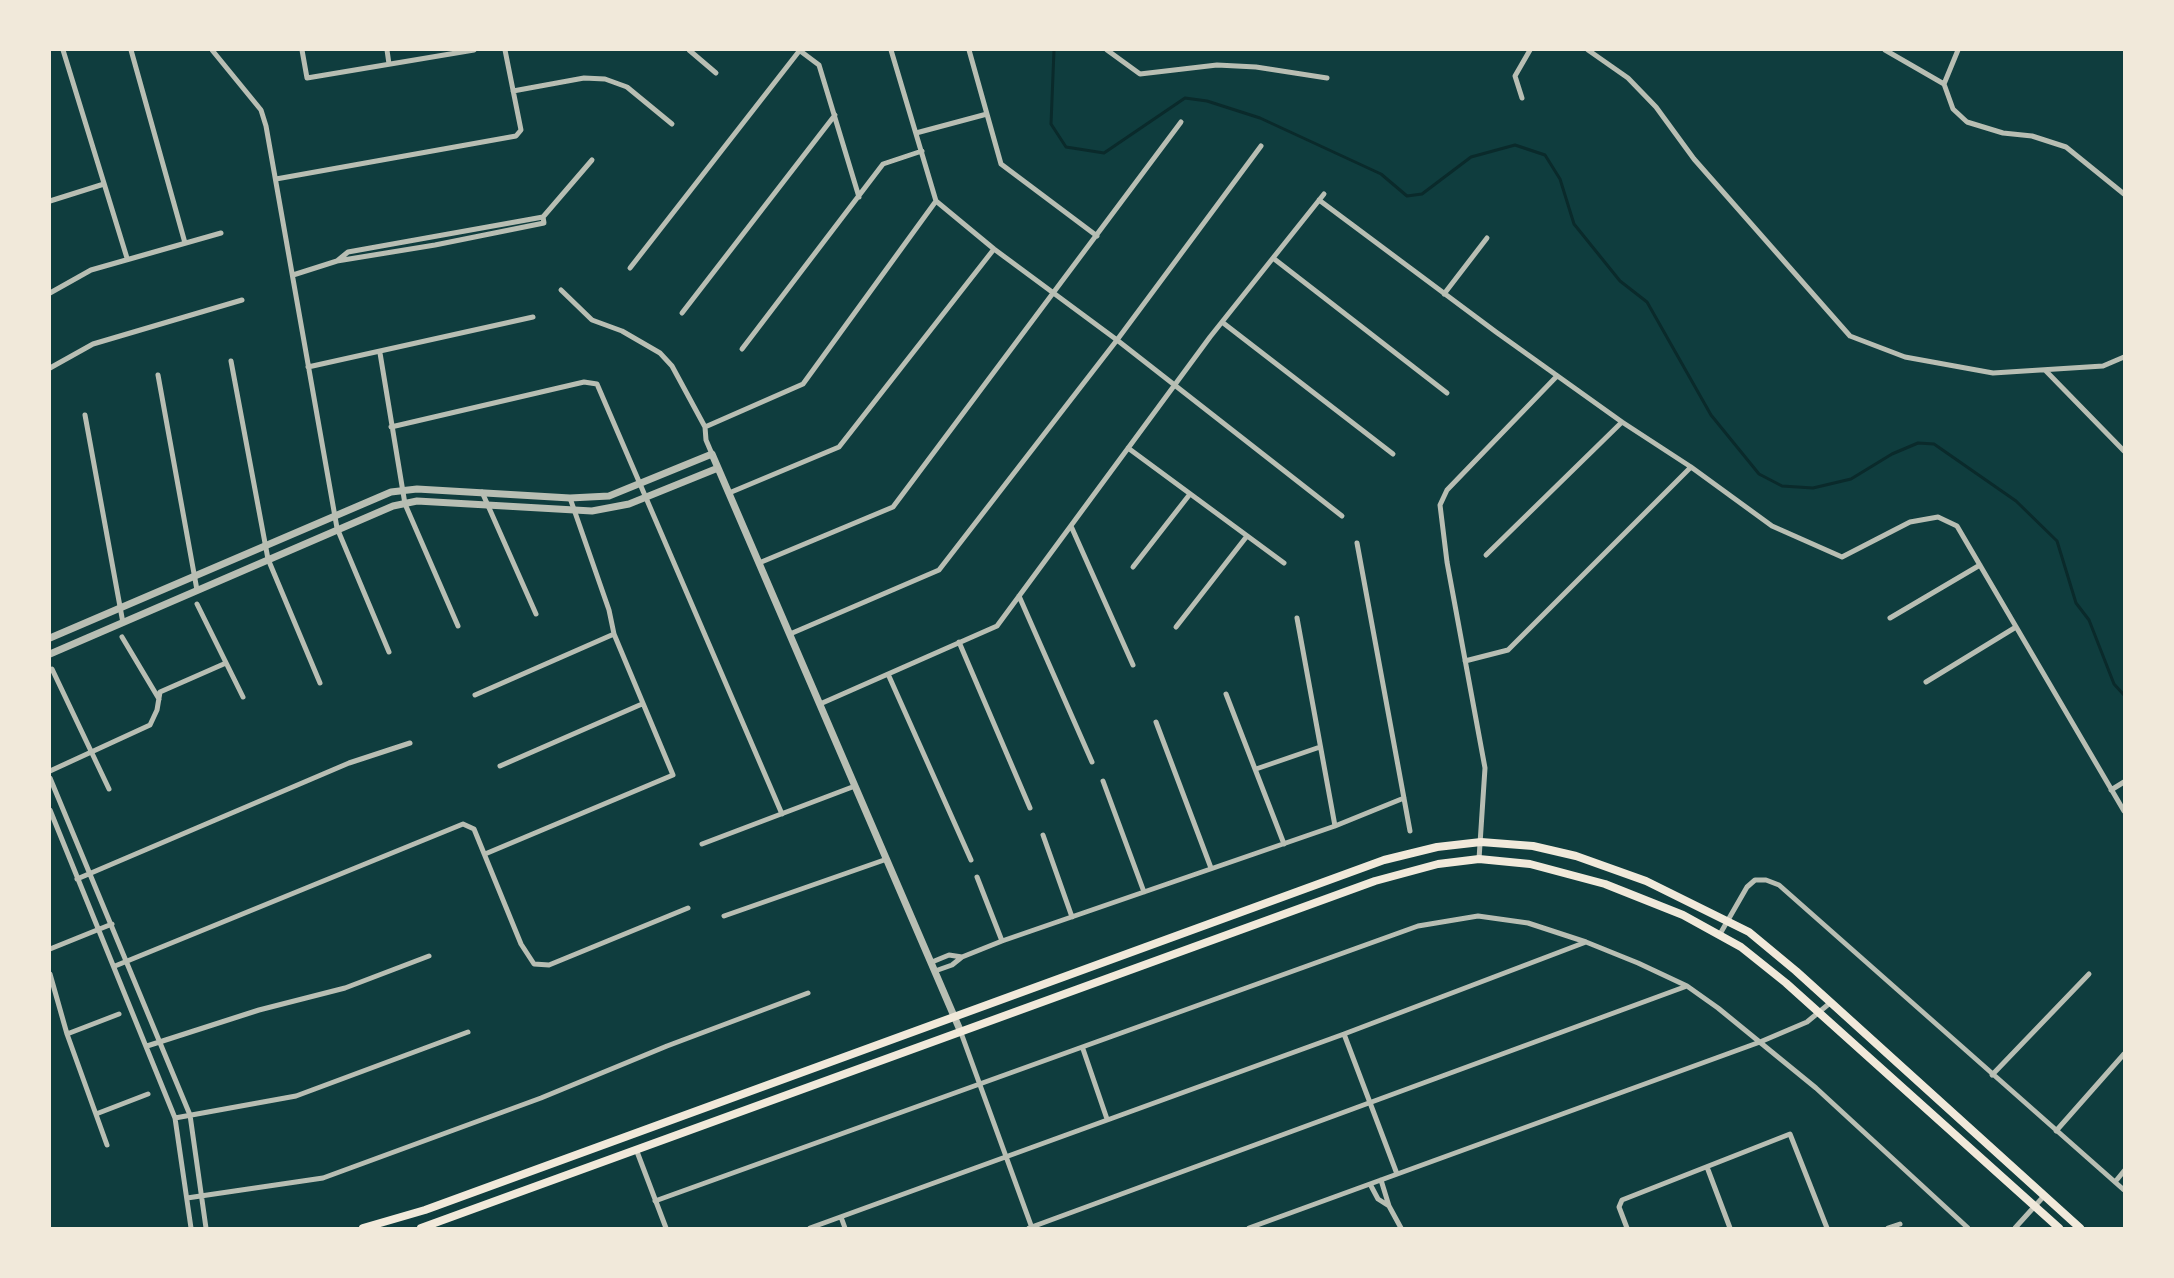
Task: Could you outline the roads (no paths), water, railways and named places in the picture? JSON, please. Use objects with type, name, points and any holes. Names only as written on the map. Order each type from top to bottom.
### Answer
[{"type":"main road","points":[[363,1228],[425,1210],[1384,860],[1437,847],[1482,842],[1533,846],[1576,856],[1646,881],[1728,920],[1768,946],[2080,1228]]},
{"type":"main road","points":[[421,1228],[960,1030],[1375,881],[1438,864],[1479,859],[1530,864],[1605,884],[1683,915],[1720,934],[1762,963],[2059,1228]]},
{"type":"street","points":[[63,50],[127,258]]},
{"type":"street","points":[[131,50],[184,243]]},
{"type":"street","points":[[212,50],[261,110],[276,179],[337,528],[389,652]]},
{"type":"street","points":[[302,50],[307,78],[474,50]]},
{"type":"street","points":[[387,50],[389,64]]},
{"type":"street","points":[[276,179],[516,136],[521,130],[505,50]]},
{"type":"street","points":[[689,50],[716,73]]},
{"type":"street","points":[[630,268],[800,50],[819,65],[859,197]]},
{"type":"street","points":[[891,50],[936,201],[994,249],[1117,340],[1342,516]]},
{"type":"street","points":[[969,50],[1001,164],[1097,236]]},
{"type":"street","points":[[1107,50],[1140,74],[1217,65],[1256,67],[1327,78]]},
{"type":"street","points":[[1522,98],[1515,76],[1530,50]]},
{"type":"street","points":[[1588,50],[1628,78],[1656,107],[1694,159],[1850,336],[1905,357],[1993,373],[2103,366],[2124,357]]},
{"type":"street","points":[[1885,50],[1944,84],[1953,109],[1967,122],[2003,133],[2032,136],[2066,147],[2124,194]]},
{"type":"street","points":[[1944,84],[1958,50]]},
{"type":"street","points":[[513,91],[584,78],[605,79],[627,87],[672,124]]},
{"type":"street","points":[[916,133],[987,114]]},
{"type":"street","points":[[682,313],[835,115]]},
{"type":"street","points":[[759,563],[893,507],[1181,123]]},
{"type":"street","points":[[790,634],[939,570],[1117,340],[1261,146]]},
{"type":"street","points":[[742,349],[883,164],[922,151]]},
{"type":"street","points":[[337,261],[348,252],[543,217],[592,160]]},
{"type":"street","points":[[50,201],[104,183]]},
{"type":"street","points":[[820,704],[997,626],[1222,322],[1324,194]]},
{"type":"street","points":[[1319,200],[1557,376],[1691,467],[1772,526],[1842,557],[1910,522],[1938,517],[1957,526],[2124,811]]},
{"type":"street","points":[[705,427],[803,384],[936,201]]},
{"type":"street","points":[[293,275],[337,261],[435,245],[544,223],[543,217]]},
{"type":"street","points":[[50,293],[91,270],[221,233]]},
{"type":"street","points":[[435,237],[435,245]]},
{"type":"street","points":[[1444,294],[1487,238]]},
{"type":"street","points":[[400,241],[402,251]]},
{"type":"street","points":[[378,246],[380,255]]},
{"type":"street","points":[[729,493],[839,447],[994,249]]},
{"type":"street","points":[[1273,258],[1447,393]]},
{"type":"street","points":[[561,290],[592,320],[622,331],[660,353],[672,366],[705,427],[706,440],[955,1017],[982,1084],[1031,1228],[1687,986]]},
{"type":"street","points":[[50,368],[93,344],[242,300]]},
{"type":"street","points":[[308,368],[533,317]]},
{"type":"street","points":[[1222,322],[1393,454]]},
{"type":"street","points":[[380,353],[405,504],[458,626]]},
{"type":"street","points":[[231,361],[268,559],[320,683]]},
{"type":"street","points":[[2044,370],[2124,451]]},
{"type":"street","points":[[158,375],[197,590]]},
{"type":"street","points":[[1479,859],[1482,842],[1485,768],[1440,505],[1447,490],[1557,376]]},
{"type":"street","points":[[391,428],[592,382],[601,389],[782,814]]},
{"type":"street","points":[[85,415],[123,623]]},
{"type":"street","points":[[1486,555],[1622,422]]},
{"type":"street","points":[[1128,448],[1284,563]]},
{"type":"street","points":[[50,638],[334,514],[403,490],[570,498],[609,496],[712,454]]},
{"type":"street","points":[[1466,661],[1508,650],[1691,467]]},
{"type":"street","points":[[50,654],[337,528],[393,506],[417,501],[572,511],[611,509],[718,468]]},
{"type":"street","points":[[482,492],[536,614]]},
{"type":"street","points":[[1133,567],[1190,494]]},
{"type":"street","points":[[609,496],[611,509]]},
{"type":"street","points":[[484,854],[673,775],[614,634],[609,610],[572,511],[570,498]]},
{"type":"street","points":[[1071,526],[1133,665]]},
{"type":"street","points":[[1176,627],[1247,536]]},
{"type":"street","points":[[1357,543],[1410,831]]},
{"type":"street","points":[[1890,618],[1980,565]]},
{"type":"street","points":[[1019,596],[1092,762]]},
{"type":"street","points":[[197,604],[243,697]]},
{"type":"street","points":[[1297,618],[1335,826]]},
{"type":"street","points":[[1926,682],[2016,627]]},
{"type":"street","points":[[475,694],[614,634]]},
{"type":"street","points":[[122,637],[159,699]]},
{"type":"street","points":[[959,642],[1030,808]]},
{"type":"street","points":[[50,771],[150,725],[160,692],[226,663]]},
{"type":"street","points":[[52,669],[109,789]]},
{"type":"street","points":[[888,674],[971,860]]},
{"type":"street","points":[[1226,694],[1284,843]]},
{"type":"street","points":[[500,766],[642,704]]},
{"type":"street","points":[[1156,722],[1211,868]]},
{"type":"street","points":[[77,879],[349,763],[410,743]]},
{"type":"street","points":[[1256,769],[1320,747]]},
{"type":"street","points":[[50,778],[128,961],[190,1115],[206,1228]]},
{"type":"street","points":[[1103,781],[1144,892]]},
{"type":"street","points":[[2111,790],[2124,782]]},
{"type":"street","points":[[702,844],[855,786]]},
{"type":"street","points":[[935,971],[1002,941],[1335,826],[1404,798]]},
{"type":"street","points":[[50,810],[176,1118],[192,1228]]},
{"type":"street","points":[[115,966],[464,824],[474,829],[521,944],[534,964],[549,965],[688,908]]},
{"type":"street","points":[[1043,835],[1072,917]]},
{"type":"street","points":[[724,916],[887,859]]},
{"type":"street","points":[[977,877],[1002,941]]},
{"type":"street","points":[[1720,934],[1747,887],[1755,880],[1766,880],[1779,885],[2124,1190]]},
{"type":"street","points":[[655,1201],[1083,1049],[1418,926],[1478,916],[1528,923],[1586,942],[1687,986],[1823,1094],[1968,1228]]},
{"type":"street","points":[[50,945],[112,924]]},
{"type":"street","points":[[810,1228],[1344,1034],[1586,942]]},
{"type":"street","points":[[147,1046],[259,1010],[345,987],[429,956]]},
{"type":"street","points":[[932,962],[949,956],[962,957]]},
{"type":"street","points":[[50,974],[67,1034],[107,1145]]},
{"type":"street","points":[[1992,1075],[2089,974]]},
{"type":"street","points":[[187,1198],[323,1178],[530,1102],[667,1046],[808,993]]},
{"type":"street","points":[[1249,1228],[1760,1042],[1807,1022],[1830,1003]]},
{"type":"street","points":[[67,1034],[119,1014]]},
{"type":"street","points":[[176,1118],[296,1096],[468,1032]]},
{"type":"street","points":[[1344,1034],[1397,1174]]},
{"type":"street","points":[[1083,1049],[1107,1119]]},
{"type":"street","points":[[2056,1131],[2124,1054]]},
{"type":"street","points":[[96,1114],[148,1094]]},
{"type":"street","points":[[1627,1228],[1619,1207],[1622,1200],[1790,1134],[1827,1228]]},
{"type":"street","points":[[636,1149],[666,1228]]},
{"type":"street","points":[[1707,1167],[1730,1228]]},
{"type":"street","points":[[2115,1182],[2124,1171]]},
{"type":"street","points":[[1381,1180],[1389,1206],[1401,1228]]},
{"type":"street","points":[[1370,1184],[1378,1199],[1389,1206]]},
{"type":"street","points":[[2015,1228],[2044,1196]]},
{"type":"street","points":[[841,1217],[845,1228]]},
{"type":"street","points":[[1888,1228],[1900,1224]]},
{"type":"waterway","points":[[1054,50],[1051,124],[1066,147],[1104,153],[1185,98],[1207,101],[1260,118],[1381,174],[1407,196],[1422,194],[1471,157],[1515,145],[1545,155],[1560,179],[1574,224],[1620,281],[1647,302],[1711,415],[1759,474],[1782,486],[1813,488],[1851,479],[1892,454],[1918,443],[1934,444],[2016,501],[2057,541],[2076,603],[2089,620],[2114,684],[2124,695]]}]
